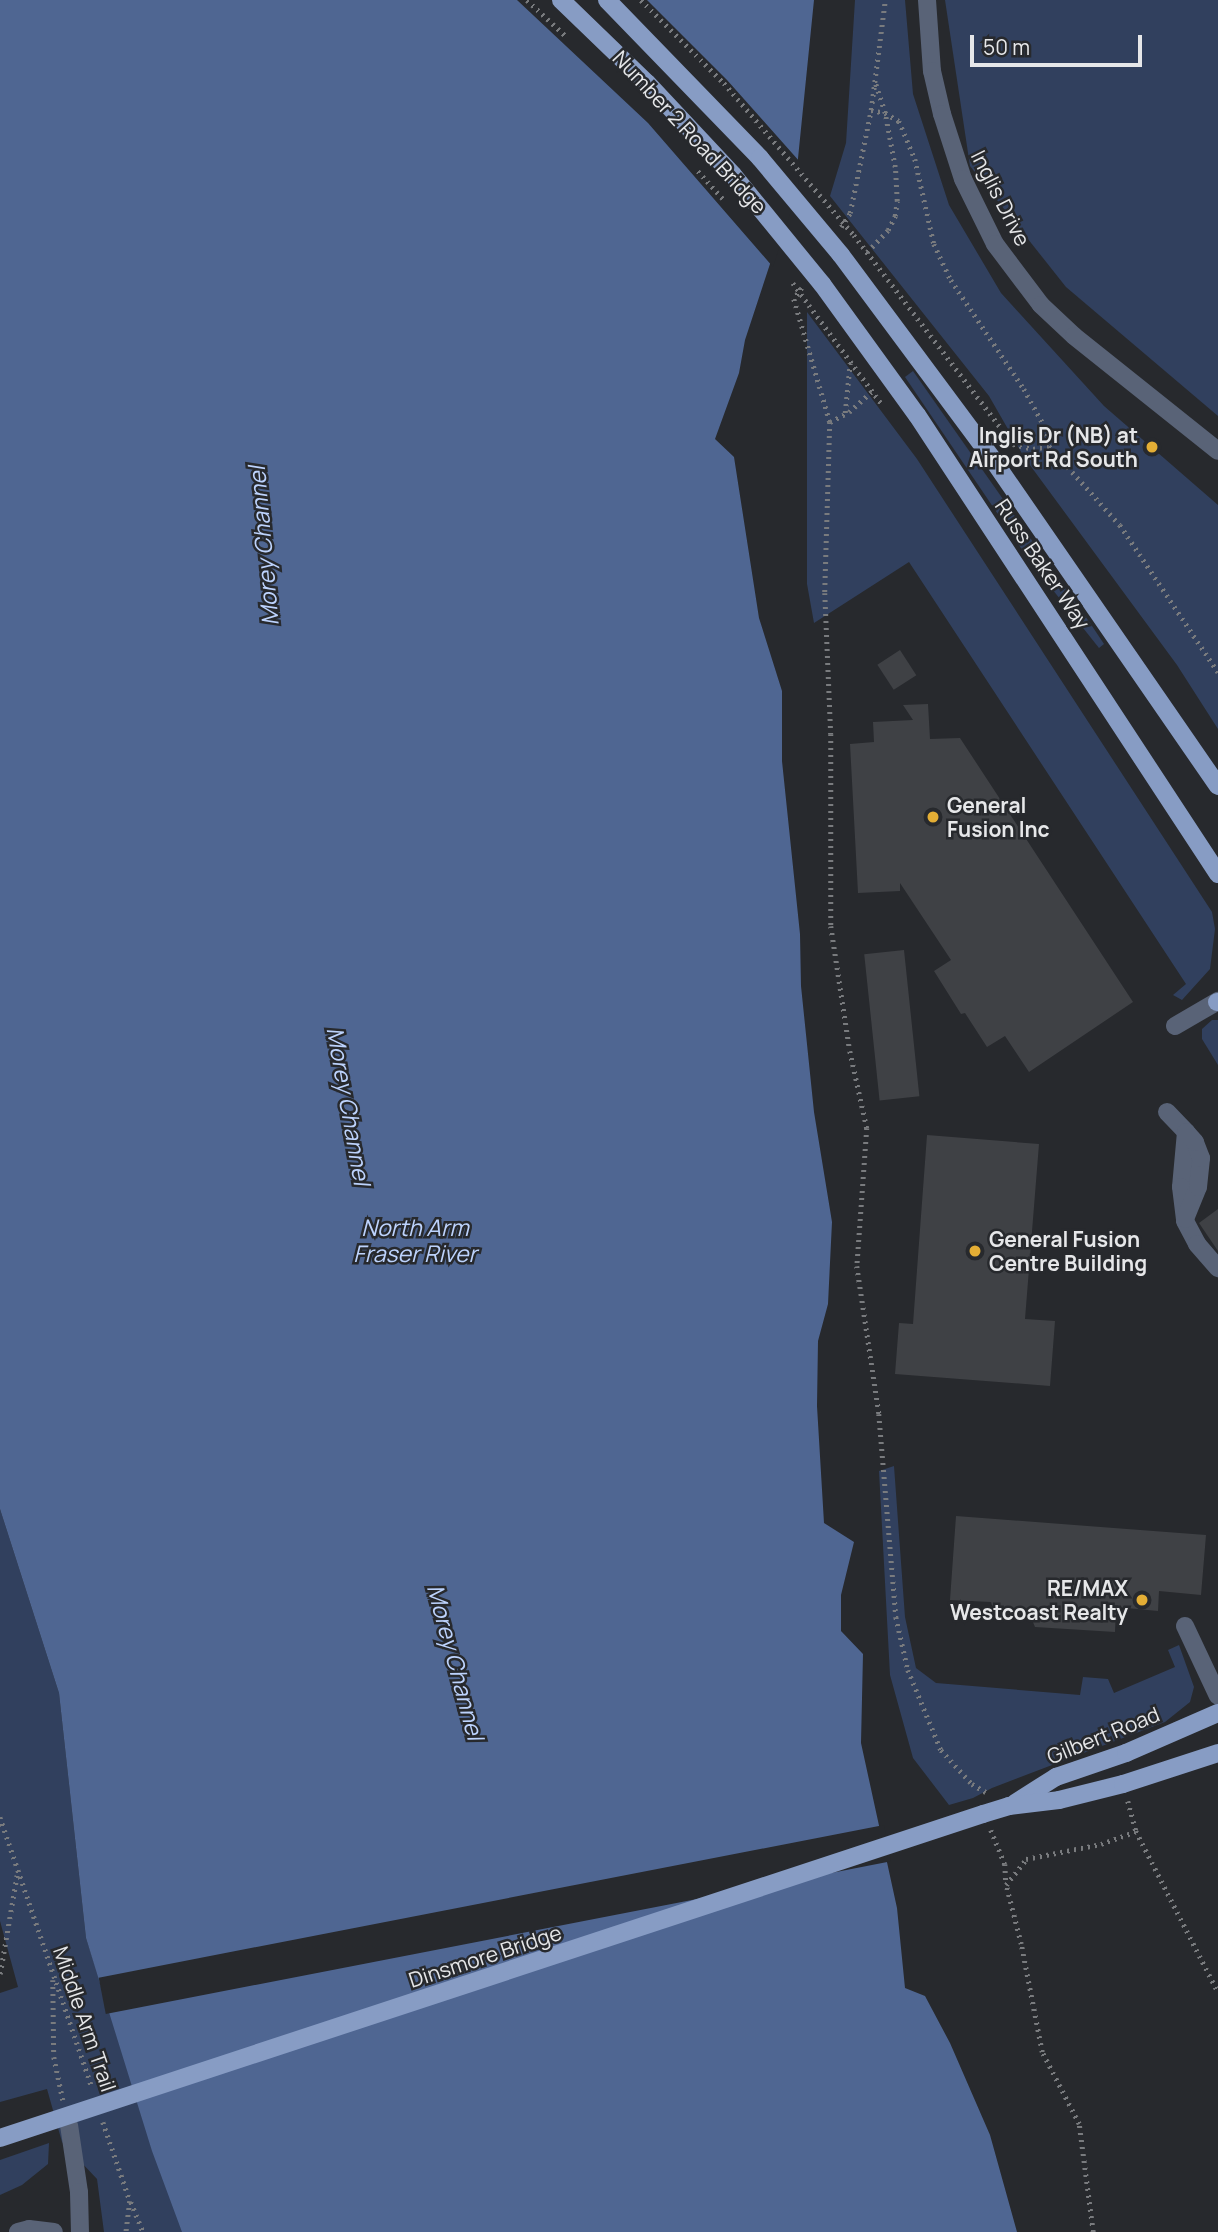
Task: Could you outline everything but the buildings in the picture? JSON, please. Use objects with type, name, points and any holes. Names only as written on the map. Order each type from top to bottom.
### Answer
[{"type":"main road","name":"Number 2 Road Bridge","points":[[561,0],[647,83],[733,175],[822,284]]},
{"type":"main road","name":"Number 2 Road Bridge","points":[[607,0],[760,158],[841,255]]},
{"type":"main road","name":"Russ Baker Way","points":[[841,255],[993,460],[1218,786]]},
{"type":"main road","name":"Russ Baker Way","points":[[822,284],[918,415],[1218,874]]},
{"type":"main road","name":"Gilbert Road","points":[[995,1811],[1056,1777],[1126,1753],[1218,1713]]},
{"type":"main road","points":[[995,1811],[1059,1800],[1123,1784],[1218,1753]]},
{"type":"main road","name":"Dinsmore Bridge","points":[[0,2138],[995,1811]]},
{"type":"street","name":"Inglis Drive","points":[[927,0],[932,71],[942,114],[963,179],[995,244],[1041,305],[1074,336],[1218,451]]},
{"type":"street","points":[[1175,1026],[1218,1002]]},
{"type":"street","points":[[1167,1112],[1195,1142],[1201,1158],[1198,1187],[1185,1221],[1197,1244],[1218,1268]]},
{"type":"street","points":[[1185,1626],[1218,1696]]},
{"type":"street","points":[[69,2125],[79,2192],[80,2232]]},
{"type":"street","points":[[18,2232],[29,2229],[54,2232]]},
{"type":"path","points":[[527,0],[577,46]]},
{"type":"path","points":[[641,0],[724,83],[854,235],[1013,444],[1033,449],[1049,446]]},
{"type":"path","points":[[871,110],[886,0]]},
{"type":"path","points":[[867,252],[888,230],[895,216],[898,184],[885,113],[875,83]]},
{"type":"path","points":[[885,113],[899,121],[915,159],[934,244],[951,280],[1024,389],[1045,427],[1049,446],[1120,525],[1218,672]]},
{"type":"path","name":"Number 2 Road Bridge","points":[[696,168],[729,205]]},
{"type":"path","points":[[786,274],[850,362],[845,414]]},
{"type":"path","points":[[830,422],[825,593],[831,734],[831,926],[850,1051],[867,1128],[857,1266],[879,1413],[896,1617],[908,1670],[942,1750],[980,1791],[994,1793],[1006,1885],[1021,1944],[1042,2052],[1079,2123],[1093,2232]]},
{"type":"path","points":[[1123,1784],[1136,1831],[1218,1992]]},
{"type":"path","name":"Middle Arm Trail","points":[[0,1817],[17,1874],[96,2101]]},
{"type":"path","points":[[1006,1885],[1026,1859],[1101,1844],[1136,1831]]},
{"type":"path","points":[[0,1975],[17,1874]]},
{"type":"path","points":[[54,1975],[54,2057],[69,2125]]},
{"type":"path","name":"Middle Arm Trail","points":[[100,2113],[130,2201],[126,2232]]},
{"type":"path","points":[[130,2201],[143,2232]]},
{"type":"shaded area","points":[[855,0],[905,0],[913,94],[949,205],[1001,293],[1104,406],[1218,505],[1218,729],[1177,665],[1024,457],[989,396],[830,196],[846,143]]},
{"type":"shaded area","points":[[945,0],[1218,0],[1218,416],[1066,287],[970,166]]},
{"type":"shaded area","points":[[807,312],[917,459],[1212,912],[1215,929],[1210,969],[1182,1000],[1173,995],[1186,984],[909,562],[814,623],[807,584]]},
{"type":"shaded area","points":[[913,371],[1090,623],[1104,644],[1099,648],[1029,560],[905,377]]},
{"type":"shaded area","points":[[1212,1020],[1218,1020],[1218,1065],[1202,1039],[1202,1029]]},
{"type":"shaded area","points":[[894,1466],[905,1617],[916,1668],[936,1683],[1080,1695],[1083,1677],[1108,1679],[1114,1693],[1175,1667],[1168,1650],[1179,1645],[1194,1687],[1190,1702],[1165,1722],[949,1805],[913,1758],[890,1675],[879,1471]]},
{"type":"shaded area","points":[[0,1509],[59,1693],[86,1938],[183,2232],[104,2232],[97,2179],[62,2142],[47,2089],[0,2102],[0,1993],[18,1987],[0,1921]]},
{"type":"shaded area","points":[[49,2143],[48,2164],[22,2185],[0,2195],[0,2160]]},
{"type":"water","name":"North Arm Fraser River","points":[[0,0],[814,0],[795,188],[745,340],[739,373],[715,439],[734,457],[759,618],[782,691],[782,761],[800,934],[801,986],[814,1112],[832,1222],[828,1304],[818,1341],[817,1406],[824,1523],[854,1542],[841,1595],[841,1631],[863,1654],[861,1743],[897,1908],[905,1988],[925,1996],[950,2043],[990,2135],[1017,2232],[182,2232],[152,2151],[86,1938],[59,1693],[0,1509]]},
{"type":"pier","points":[[517,0],[647,0],[727,80],[800,162],[798,189],[773,267],[648,123]]},
{"type":"pier","points":[[884,1825],[891,1861],[106,2014],[99,1978]]},
{"type":"place","name":"Inglis Dr (NB) at Airport Rd South","points":[[1152,447]]},
{"type":"place","name":"General Fusion Inc","points":[[933,817]]},
{"type":"place","name":"General Fusion Centre Building","points":[[975,1251]]},
{"type":"place","name":"RE/MAX Westcoast Realty","points":[[1142,1600]]},
{"type":"water label","name":"Morey Channel","points":[[263,546]]},
{"type":"water label","name":"Morey Channel","points":[[349,1106]]},
{"type":"water label","name":"Morey Channel","points":[[456,1662]]}]
